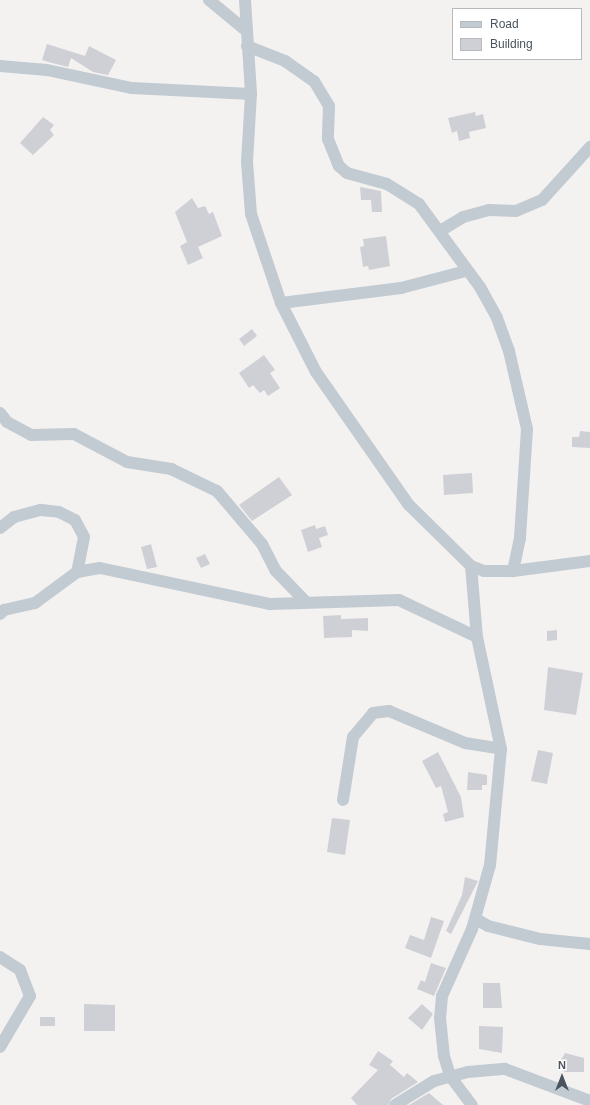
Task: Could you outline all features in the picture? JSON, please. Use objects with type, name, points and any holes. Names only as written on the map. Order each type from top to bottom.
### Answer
[{"type":"street","points":[[209,0],[244,29]]},
{"type":"street","points":[[245,0],[244,29],[251,94],[248,162],[252,214],[281,303],[316,372],[390,480],[422,520],[471,566],[484,571],[513,571],[590,561]]},
{"type":"street","points":[[247,46],[302,71],[320,89],[329,106],[329,146],[339,166],[347,172],[387,184],[412,198],[440,231],[466,272],[480,287],[505,338],[526,429],[520,538],[513,571]]},
{"type":"street","points":[[0,66],[47,70],[132,88],[251,94]]},
{"type":"street","points":[[440,231],[454,220],[477,213],[516,211],[537,203],[561,182],[590,147]]},
{"type":"street","points":[[281,303],[401,288],[466,272]]},
{"type":"street","points":[[0,413],[7,422],[31,435],[78,435],[127,462],[171,469],[217,491],[262,544],[275,570],[306,602]]},
{"type":"street","points":[[0,528],[14,517],[41,510],[58,512],[74,520],[84,537],[77,572]]},
{"type":"street","points":[[471,566],[477,637],[500,749],[490,865],[476,919],[440,1004],[441,1040],[450,1076],[472,1105]]},
{"type":"street","points":[[1,612],[35,603],[77,572],[100,568],[243,600],[270,604],[399,600],[477,637]]},
{"type":"street","points":[[343,800],[353,737],[372,713],[389,711],[465,743],[500,749]]},
{"type":"street","points":[[476,919],[488,926],[540,938],[590,944]]},
{"type":"street","points":[[0,957],[20,970],[30,996],[0,1047]]},
{"type":"street","points":[[395,1105],[428,1083],[450,1076],[481,1070],[514,1070],[590,1101]]},
{"type":"street","points":[[460,1105],[462,1092]]},
{"type":"building","points":[[47,44],[85,56],[89,46],[116,60],[108,75],[93,72],[71,58],[68,67],[42,60]]},
{"type":"building","points":[[475,112],[476,116],[483,114],[486,128],[469,132],[470,138],[459,141],[457,131],[452,133],[448,118]]},
{"type":"building","points":[[43,117],[54,125],[50,130],[54,135],[33,155],[20,143]]},
{"type":"building","points":[[360,187],[381,191],[382,212],[372,212],[371,200],[361,200]]},
{"type":"building","points":[[192,198],[198,208],[205,206],[209,214],[213,212],[222,236],[198,247],[203,258],[188,265],[180,246],[187,242],[175,212]]},
{"type":"building","points":[[386,236],[390,266],[369,270],[368,266],[363,267],[360,247],[364,246],[363,239]]},
{"type":"building","points":[[252,329],[257,336],[244,346],[239,339]]},
{"type":"building","points":[[264,355],[275,370],[270,373],[280,388],[268,396],[264,390],[260,393],[253,385],[249,388],[239,373]]},
{"type":"building","points":[[580,431],[590,432],[590,448],[572,447],[572,437],[579,437]]},
{"type":"building","points":[[472,473],[473,493],[444,495],[443,475]]},
{"type":"building","points":[[279,477],[292,495],[252,521],[239,505]]},
{"type":"building","points":[[315,525],[316,529],[325,526],[328,535],[319,538],[322,547],[308,552],[301,530]]},
{"type":"building","points":[[151,544],[157,567],[147,569],[141,547]]},
{"type":"building","points":[[205,554],[210,564],[201,568],[196,558]]},
{"type":"building","points":[[341,615],[341,619],[368,618],[368,631],[352,630],[352,637],[324,638],[323,616]]},
{"type":"building","points":[[557,630],[557,640],[547,641],[547,631]]},
{"type":"building","points":[[548,667],[583,673],[576,715],[544,710]]},
{"type":"building","points":[[538,750],[553,753],[547,784],[531,781]]},
{"type":"building","points":[[438,752],[461,797],[464,817],[445,822],[443,814],[448,812],[441,786],[436,788],[422,761]]},
{"type":"building","points":[[468,772],[487,775],[487,785],[482,785],[482,790],[467,790]]},
{"type":"building","points":[[332,818],[350,820],[345,855],[327,852]]},
{"type":"building","points":[[465,877],[478,881],[451,934],[446,931],[462,895]]},
{"type":"building","points":[[431,917],[444,921],[431,958],[405,948],[410,935],[424,940]]},
{"type":"building","points":[[431,963],[446,968],[434,996],[417,989],[421,980],[425,982]]},
{"type":"building","points":[[483,983],[500,983],[502,1008],[483,1008]]},
{"type":"building","points":[[84,1004],[115,1005],[115,1031],[84,1031]]},
{"type":"building","points":[[422,1004],[433,1014],[422,1030],[408,1018]]},
{"type":"building","points":[[40,1017],[55,1017],[55,1026],[40,1026]]},
{"type":"building","points":[[479,1026],[503,1027],[502,1053],[479,1049]]},
{"type":"building","points":[[378,1051],[393,1061],[390,1065],[404,1077],[407,1073],[418,1082],[391,1099],[388,1105],[357,1105],[351,1098],[378,1070],[369,1065]]},
{"type":"building","points":[[565,1053],[584,1058],[584,1072],[565,1072],[557,1067]]},
{"type":"building","points":[[429,1093],[443,1105],[409,1105]]}]
